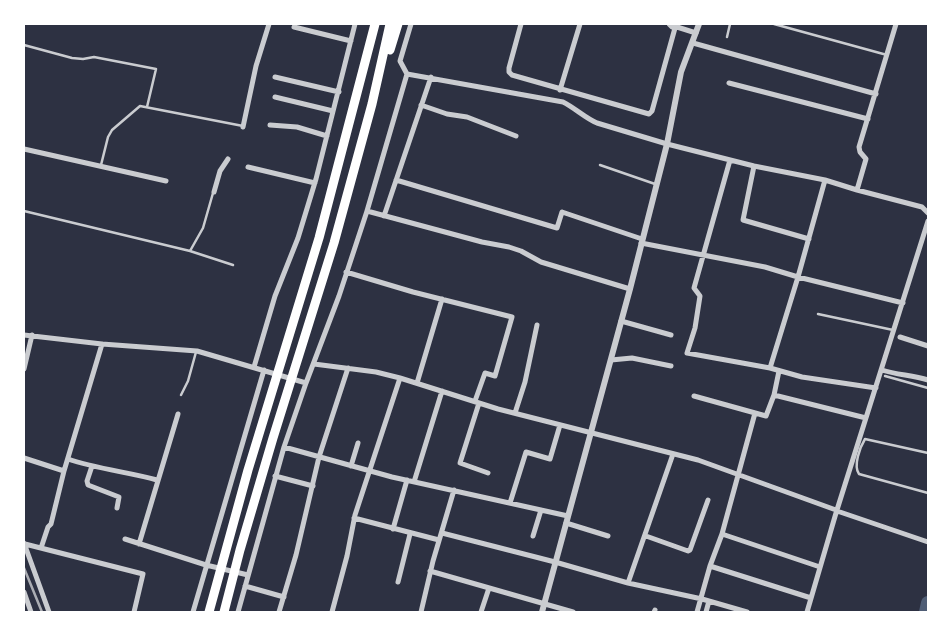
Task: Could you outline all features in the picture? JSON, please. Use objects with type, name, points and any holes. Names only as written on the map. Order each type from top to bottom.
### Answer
[{"type":"highway","points":[[209,612],[248,470],[319,238],[375,24]]},
{"type":"highway","points":[[224,612],[273,438],[334,243],[372,104],[390,24]]},
{"type":"highway","points":[[372,104],[398,24]]},
{"type":"street","points":[[243,127],[256,66],[269,24]]},
{"type":"street","points":[[254,367],[315,183],[355,24]]},
{"type":"street","points":[[238,612],[284,447],[367,211],[407,74],[400,61],[411,24]]},
{"type":"street","points":[[521,24],[509,72],[512,75],[649,114],[652,111],[677,26]]},
{"type":"street","points":[[560,90],[580,24]]},
{"type":"street","points":[[669,24],[670,26],[677,26],[696,33]]},
{"type":"street","points":[[542,612],[622,321],[667,144],[679,81],[696,33],[697,24]]},
{"type":"street","points":[[857,190],[866,159],[860,152],[859,147],[896,24]]},
{"type":"street","points":[[294,27],[351,41]]},
{"type":"street","points":[[692,43],[876,94]]},
{"type":"street","points":[[407,74],[563,102],[576,108],[588,119],[597,123],[667,144],[754,166],[826,180],[922,207],[928,213]]},
{"type":"street","points":[[275,77],[338,92]]},
{"type":"street","points":[[384,216],[431,77]]},
{"type":"street","points":[[730,83],[868,119]]},
{"type":"street","points":[[275,97],[333,111]]},
{"type":"street","points":[[421,105],[447,114],[467,117],[516,136]]},
{"type":"street","points":[[270,124],[297,127],[327,136]]},
{"type":"street","points":[[24,149],[166,181]]},
{"type":"street","points":[[214,192],[220,171],[228,159]]},
{"type":"street","points":[[730,160],[694,289],[700,296],[698,313],[687,353],[770,368],[802,377],[876,388]]},
{"type":"street","points":[[754,166],[743,220],[809,239]]},
{"type":"street","points":[[248,167],[315,183]]},
{"type":"street","points":[[396,180],[557,228],[562,212],[642,241],[702,256],[766,267],[798,277],[903,302]]},
{"type":"street","points":[[770,368],[826,180]]},
{"type":"street","points":[[367,211],[482,242],[509,247],[541,262],[630,289]]},
{"type":"street","points":[[807,612],[928,221]]},
{"type":"street","points":[[346,272],[512,317],[495,376],[485,372],[460,463],[488,472]]},
{"type":"street","points":[[417,383],[442,299]]},
{"type":"street","points":[[622,321],[671,335]]},
{"type":"street","points":[[515,413],[525,382],[537,325]]},
{"type":"street","points":[[24,334],[102,344],[197,351],[306,382]]},
{"type":"street","points":[[24,369],[32,335]]},
{"type":"street","points":[[900,337],[928,346]]},
{"type":"street","points":[[41,548],[48,527],[51,524],[64,471],[102,344]]},
{"type":"street","points":[[611,360],[632,358],[671,366]]},
{"type":"street","points":[[314,364],[348,368],[400,378],[515,413],[698,460],[738,476],[928,542]]},
{"type":"street","points":[[279,612],[296,555],[319,457],[348,368]]},
{"type":"street","points":[[192,612],[264,370]]},
{"type":"street","points":[[882,370],[928,380]]},
{"type":"street","points":[[694,396],[766,416],[774,395],[779,371]]},
{"type":"street","points":[[332,612],[347,556],[354,518],[400,378]]},
{"type":"street","points":[[414,482],[442,391]]},
{"type":"street","points":[[774,395],[866,418]]},
{"type":"street","points":[[697,612],[710,566],[722,534],[756,413]]},
{"type":"street","points":[[139,544],[178,414]]},
{"type":"street","points":[[510,503],[526,452],[550,459],[560,425]]},
{"type":"street","points":[[351,466],[358,443]]},
{"type":"street","points":[[284,447],[414,482],[568,516]]},
{"type":"street","points":[[628,583],[646,536],[673,454]]},
{"type":"street","points":[[24,458],[64,471]]},
{"type":"street","points":[[68,459],[157,480]]},
{"type":"street","points":[[92,466],[87,481],[88,485],[120,497],[117,508]]},
{"type":"street","points":[[275,476],[312,486]]},
{"type":"street","points":[[393,529],[408,480]]},
{"type":"street","points":[[421,612],[430,571],[454,490]]},
{"type":"street","points":[[646,536],[688,551],[690,550],[708,500]]},
{"type":"street","points":[[533,536],[541,510]]},
{"type":"street","points":[[354,518],[439,540]]},
{"type":"street","points":[[566,523],[608,536]]},
{"type":"street","points":[[442,533],[628,583],[702,599],[738,611],[747,612]]},
{"type":"street","points":[[398,582],[410,534]]},
{"type":"street","points":[[722,534],[820,567]]},
{"type":"street","points":[[125,539],[206,565],[248,575]]},
{"type":"street","points":[[24,543],[143,574],[134,612]]},
{"type":"street","points":[[24,543],[49,612]]},
{"type":"street","points":[[710,566],[812,598]]},
{"type":"street","points":[[430,571],[572,612]]},
{"type":"street","points":[[246,586],[284,597]]},
{"type":"street","points":[[482,612],[489,588]]},
{"type":"street","points":[[24,592],[31,612]]},
{"type":"street","points":[[706,612],[709,601]]},
{"type":"street","points":[[723,612],[725,606]]},
{"type":"lane","points":[[727,37],[730,24]]},
{"type":"lane","points":[[774,24],[886,55]]},
{"type":"lane","points":[[24,45],[72,58],[94,57],[156,69],[147,107]]},
{"type":"lane","points":[[100,165],[108,137],[112,130],[140,106],[243,127]]},
{"type":"lane","points":[[600,165],[656,184]]},
{"type":"lane","points":[[190,251],[203,228],[214,192]]},
{"type":"lane","points":[[24,211],[190,251],[233,265]]},
{"type":"lane","points":[[818,314],[894,331]]},
{"type":"lane","points":[[181,395],[188,381],[197,351]]},
{"type":"lane","points":[[885,376],[928,388]]},
{"type":"lane","points":[[928,453],[865,439],[856,466],[856,471],[859,474],[928,493]]},
{"type":"waterway","points":[[926,612],[928,603]]},
{"type":"railway","points":[[24,568],[42,612]]}]
